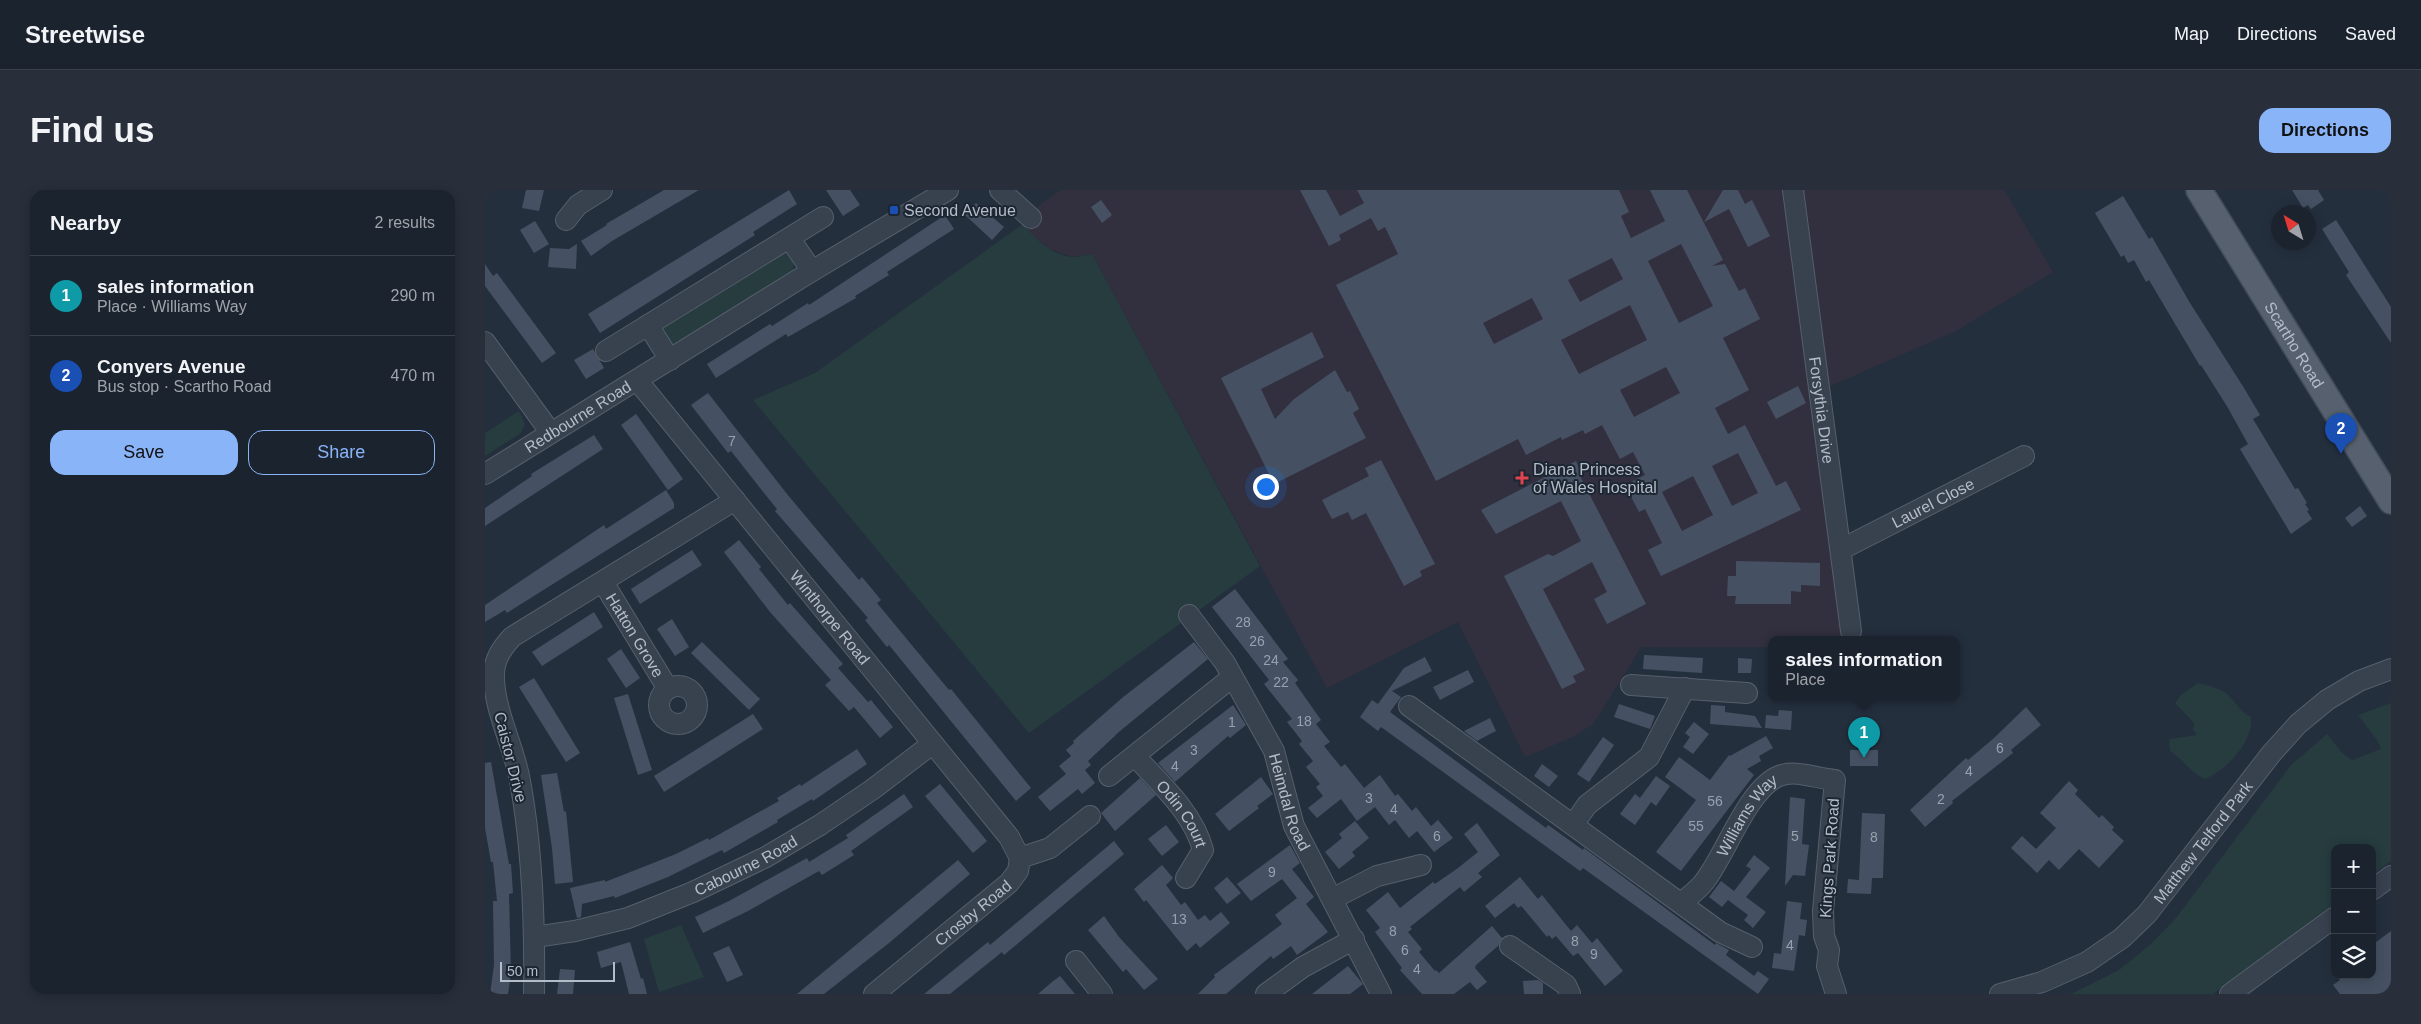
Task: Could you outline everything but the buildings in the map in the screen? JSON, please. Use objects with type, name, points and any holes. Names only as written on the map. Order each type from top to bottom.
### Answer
[{"type":"main road","name":"Scartho Road","points":[[2199,190],[2391,500]]},
{"type":"street","points":[[576,205],[602,190]]},
{"type":"street","name":"Redbourne Road","points":[[485,474],[812,270],[948,190]]},
{"type":"street","points":[[1000,190],[1031,218]]},
{"type":"street","name":"Forsythia Drive","points":[[1793,190],[1842,549],[1851,631]]},
{"type":"street","points":[[607,351],[823,217]]},
{"type":"street","points":[[790,239],[812,270]]},
{"type":"street","points":[[648,324],[670,360]]},
{"type":"street","points":[[485,342],[551,433]]},
{"type":"street","name":"Winthorpe Road","points":[[637,380],[1009,837],[1020,858]]},
{"type":"street","name":"Laurel Close","points":[[1842,549],[2024,456]]},
{"type":"street","name":"Caistor Drive","points":[[534,994],[535,937],[531,856],[520,780],[496,694],[494,667],[503,647],[512,637],[735,500]]},
{"type":"street","name":"Hatton Grove","points":[[603,582],[668,689]]},
{"type":"street","name":"Heimdal Road","points":[[1189,615],[1225,663],[1231,678],[1274,751],[1294,826],[1381,994]]},
{"type":"street","name":"Matthew Telford Park","points":[[2000,994],[2041,982],[2087,962],[2122,938],[2147,914],[2271,754],[2298,724],[2327,700],[2359,682],[2391,669]]},
{"type":"street","points":[[1109,776],[1231,678]]},
{"type":"street","points":[[1631,684],[1747,693]]},
{"type":"street","points":[[1573,825],[1587,805],[1649,757],[1685,688]]},
{"type":"street","points":[[1409,706],[1720,932],[1752,947]]},
{"type":"street","name":"Cabourne Road","points":[[535,937],[575,931],[628,918],[709,884],[766,857],[820,825],[873,789],[932,744]]},
{"type":"street","name":"Odin Court","points":[[1135,756],[1188,815],[1199,835],[1203,850],[1186,878]]},
{"type":"street","name":"Williams Way","points":[[1682,903],[1704,882],[1747,809],[1764,786],[1779,776],[1801,774],[1821,780],[1835,780]]},
{"type":"street","name":"Kings Park Road","points":[[1835,780],[1823,911],[1824,936],[1829,950],[1827,966],[1837,994]]},
{"type":"street","points":[[1020,858],[1050,848],[1090,816]]},
{"type":"street","name":"Crosby Road","points":[[874,994],[1009,883],[1018,871],[1020,858]]},
{"type":"street","points":[[1332,899],[1377,876],[1421,866]]},
{"type":"street","points":[[2373,889],[2391,876]]},
{"type":"street","points":[[2230,994],[2331,920]]},
{"type":"street","points":[[1266,994],[1303,967],[1354,939]]},
{"type":"street","points":[[1510,946],[1566,985],[1570,994]]},
{"type":"street","points":[[1076,961],[1102,994]]},
{"type":"shaded area","name":"Diana Princess of Wales Hospital","points":[[1061,190],[2004,190],[2053,272],[1956,331],[1821,390],[1852,636],[1768,636],[1768,647],[1641,647],[1594,723],[1573,737],[1525,757],[1458,622],[1327,688],[1092,254],[1072,257],[1050,249],[1034,237],[1023,224],[1041,204]]},
{"type":"green space","points":[[1023,224],[1039,241],[1051,250],[1072,257],[1092,254],[1260,566],[1029,733],[753,400],[815,373]]},
{"type":"green space","points":[[778,252],[785,252],[794,260],[793,273],[674,346],[669,345],[660,330],[662,325]]},
{"type":"green space","points":[[519,411],[525,424],[521,433],[485,456],[485,433]]},
{"type":"green space","points":[[2198,683],[2224,692],[2251,717],[2248,736],[2237,754],[2221,769],[2204,779],[2170,751],[2169,739],[2197,735],[2193,729],[2194,723],[2175,703],[2181,695]]},
{"type":"green space","points":[[2391,703],[2391,861],[2376,872],[2376,844],[2331,844],[2331,906],[2213,994],[2071,994],[2119,970],[2152,943],[2176,918],[2292,764],[2327,734],[2342,753],[2352,760],[2381,749],[2377,740],[2358,715]]},
{"type":"green space","points":[[681,925],[704,977],[659,992],[644,939]]},
{"type":"place","name":"Second Avenue","points":[[894,210]]},
{"type":"place","name":"Conyers Avenue","points":[[2341,454]]},
{"type":"place","name":"Diana Princess of Wales Hospital","points":[[1522,478]]},
{"type":"place","name":"sales information","points":[[1864,758]]}]
